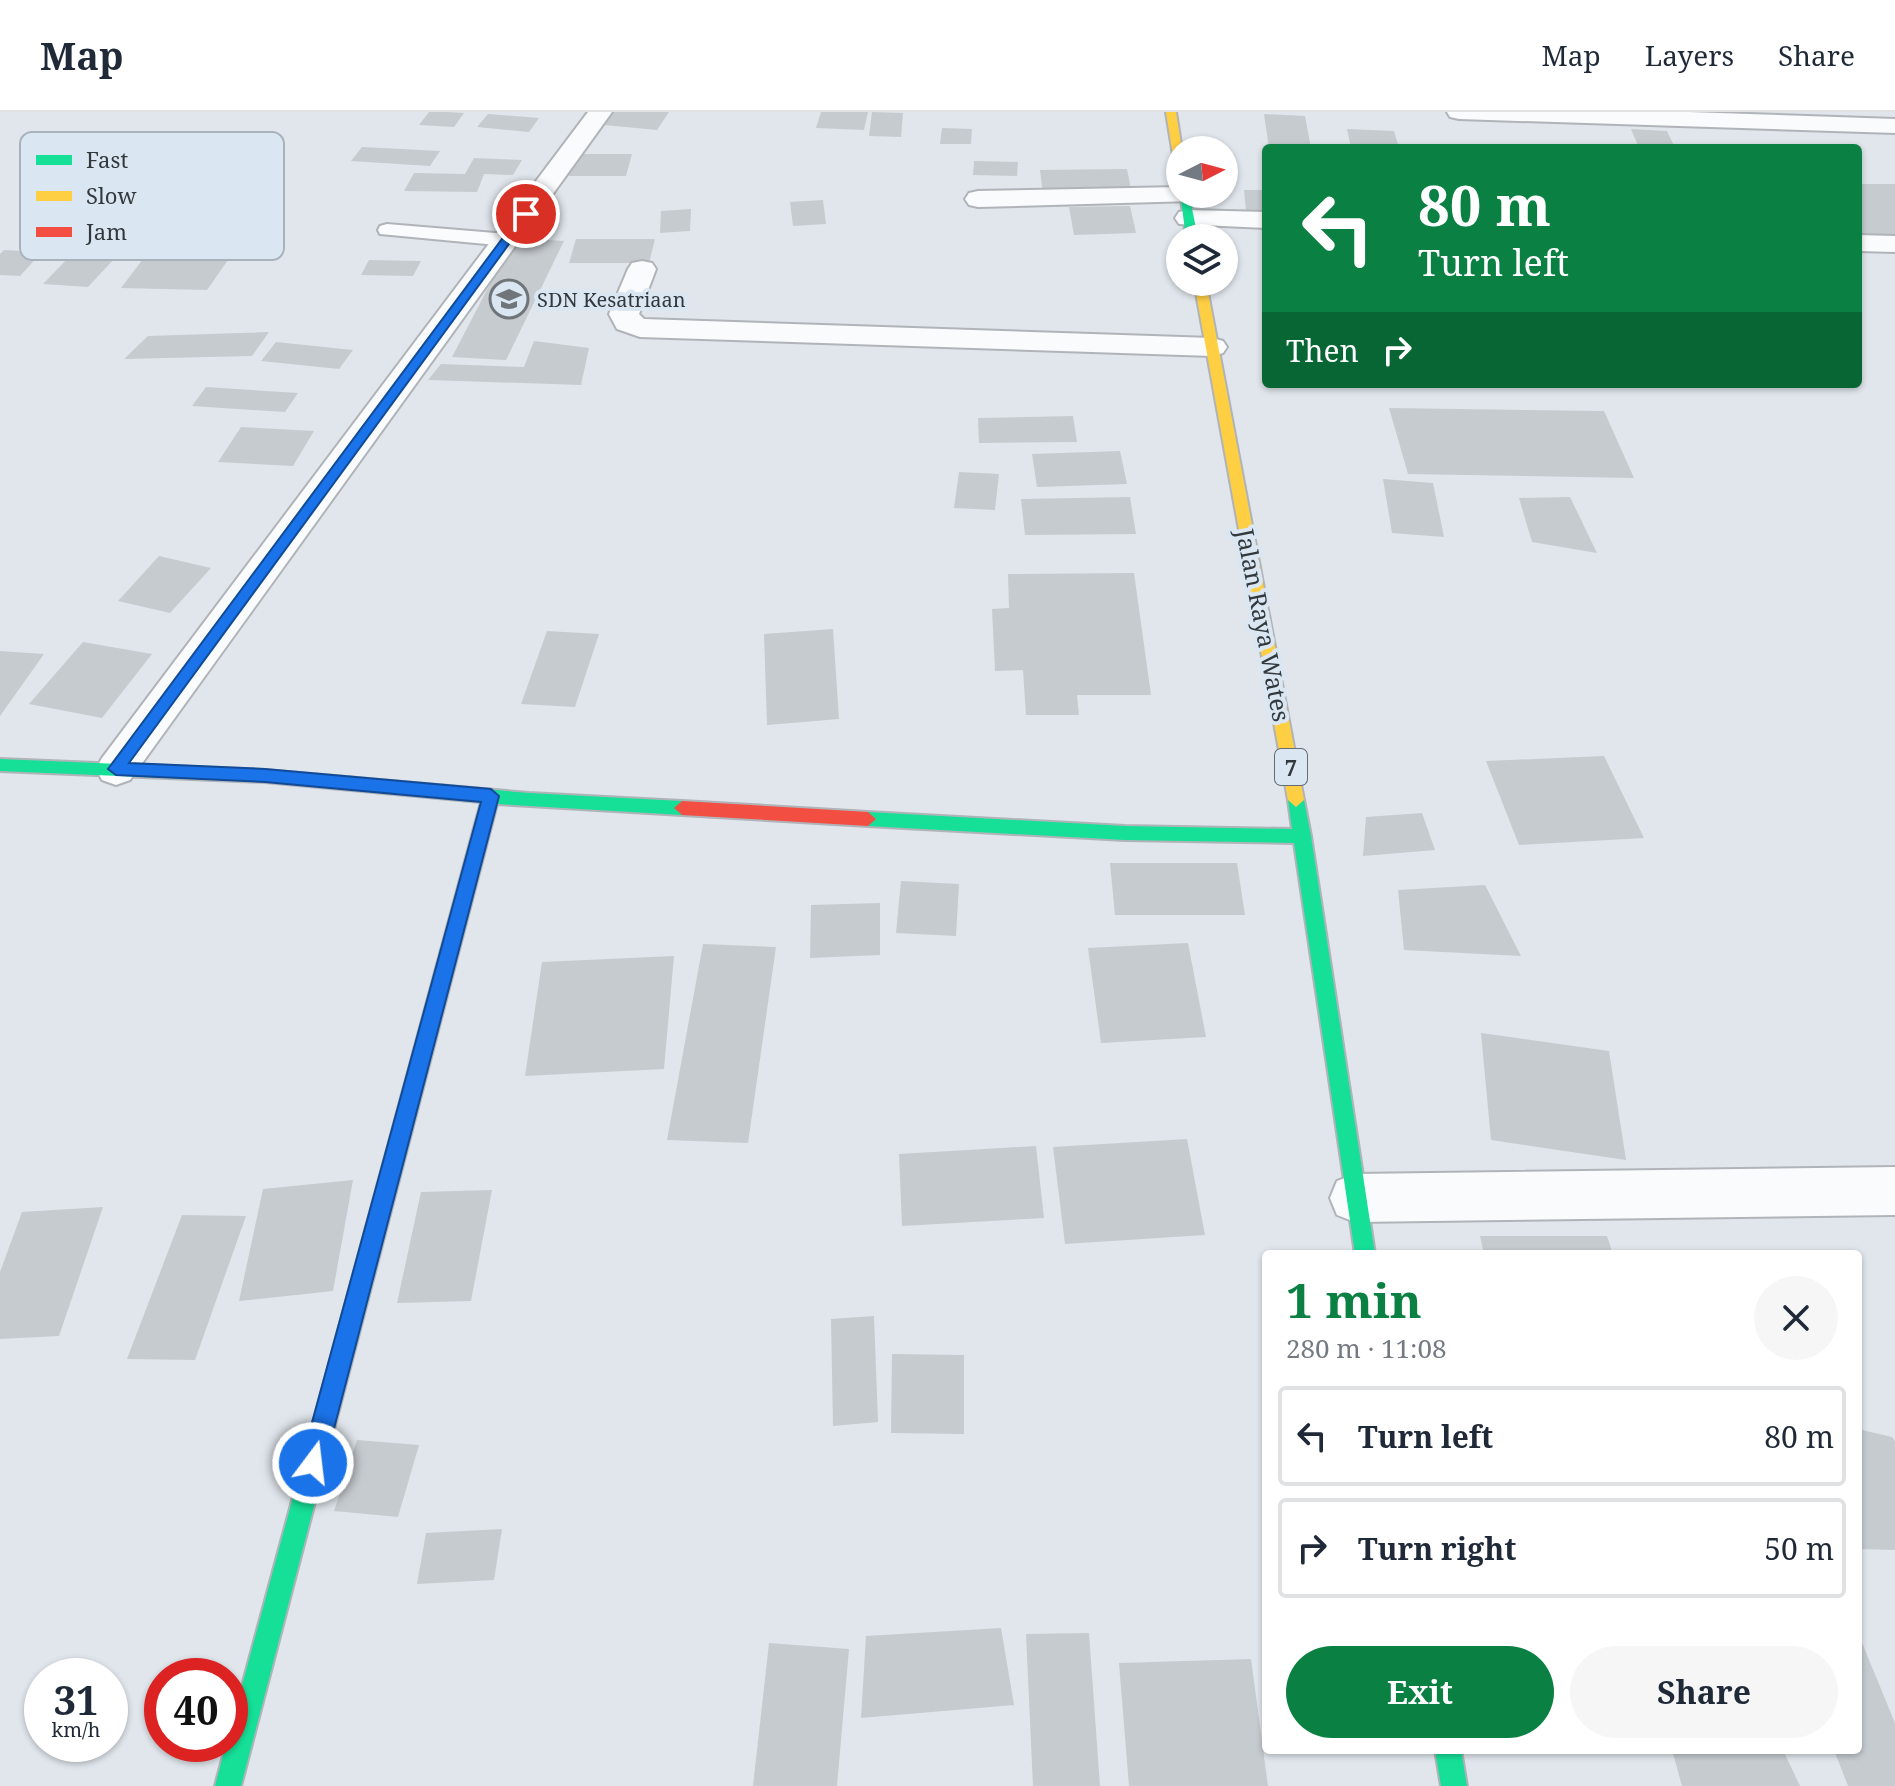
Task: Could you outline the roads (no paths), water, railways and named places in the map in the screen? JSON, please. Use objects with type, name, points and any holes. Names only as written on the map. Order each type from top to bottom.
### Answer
[{"type":"main road","points":[[1171,112],[1175,136]]},
{"type":"main road","name":"Jalan Raya Wates","points":[[1203,296],[1303,836],[1364,1250]]},
{"type":"main road","points":[[0,765],[265,776],[491,796],[1125,833],[1303,836]]},
{"type":"main road","points":[[228,1786],[491,796]]},
{"type":"main road","points":[[1449,1754],[1454,1786]]},
{"type":"street","points":[[116,769],[600,112]]},
{"type":"street","points":[[1459,112],[1891,131]]},
{"type":"street","points":[[978,199],[1187,211],[1262,220]]},
{"type":"street","points":[[1862,243],[1895,244]]},
{"type":"street","points":[[642,269],[624,314],[627,323],[640,328],[1212,347]]},
{"type":"street","points":[[1355,1198],[1895,1191]]},
{"type":"lane","points":[[387,230],[507,240]]},
{"type":"place","name":"SDN Kesatriaan","points":[[509,299]]}]
